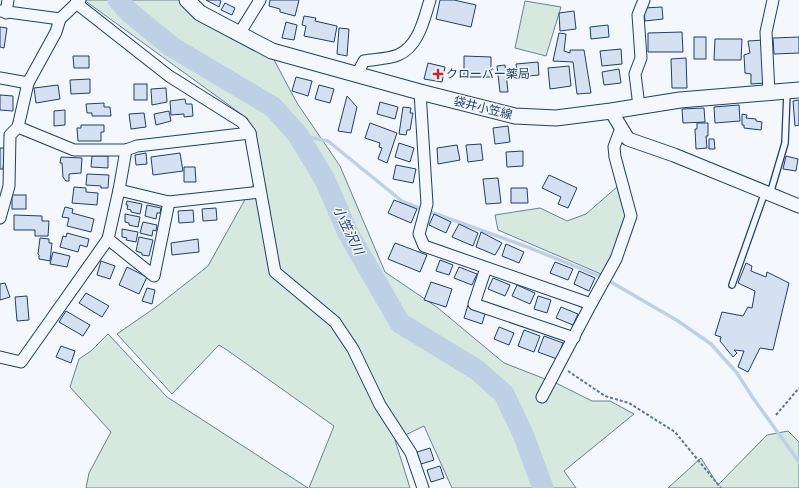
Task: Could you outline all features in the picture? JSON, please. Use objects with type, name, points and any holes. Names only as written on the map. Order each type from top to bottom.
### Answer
[{"type":"main road","name":"袋井小笠線","points":[[187,0],[200,13],[272,51],[420,92],[515,116],[556,118],[680,100],[793,91]]},
{"type":"street","points":[[8,0],[3,12],[60,19]]},
{"type":"street","points":[[239,34],[260,0]]},
{"type":"street","points":[[357,74],[364,61],[398,55],[411,47],[418,35],[430,0]]},
{"type":"street","points":[[639,106],[635,74],[641,58],[638,16],[644,0]]},
{"type":"street","points":[[769,93],[766,32],[774,0]]},
{"type":"street","points":[[0,218],[9,186],[10,135],[18,127],[28,83],[56,32],[60,19],[79,1],[169,76],[242,122],[250,134],[275,272],[339,327],[353,349],[380,405],[411,453],[423,488]]},
{"type":"street","points":[[0,78],[28,83]]},
{"type":"street","points":[[420,92],[427,204],[419,234],[424,246],[591,304]]},
{"type":"street","points":[[611,111],[628,139],[674,155],[799,206]]},
{"type":"street","points":[[18,127],[74,150],[126,150],[137,146],[250,134]]},
{"type":"street","points":[[542,397],[616,259],[631,216],[614,147],[621,128]]},
{"type":"street","points":[[0,356],[21,362],[108,239],[126,150]]},
{"type":"street","points":[[119,190],[170,202],[260,192]]},
{"type":"street","points":[[108,239],[154,276],[170,202]]},
{"type":"street","points":[[486,268],[474,304],[574,338]]},
{"type":"lane","points":[[732,285],[785,143],[793,91]]},
{"type":"path","points":[[559,365],[606,396],[629,403],[675,432],[721,488]]},
{"type":"path","points":[[776,415],[799,388]]},
{"type":"shaded area","points":[[84,0],[179,0],[273,58],[297,103],[340,166],[385,272],[438,308],[504,363],[558,384],[592,401],[610,401],[634,414],[564,471],[576,488],[452,488],[424,426],[395,440],[410,488],[309,488],[334,426],[227,350],[219,345],[172,394],[117,334],[156,307],[208,266],[257,178],[242,122],[248,119]]},
{"type":"shaded area","points":[[525,1],[561,7],[546,56],[515,48]]},
{"type":"shaded area","points":[[617,187],[629,223],[601,274],[498,230],[495,215],[540,208],[567,221],[586,214]]},
{"type":"shaded area","points":[[108,334],[167,397],[308,488],[86,488],[89,473],[111,432],[70,387],[79,359],[91,351]]},
{"type":"shaded area","points":[[788,431],[799,442],[799,488],[668,488],[701,458],[718,485],[767,435]]},
{"type":"building","points":[[206,0],[219,0],[221,1],[219,7]]},
{"type":"building","points":[[270,0],[299,0],[295,16],[280,12],[280,9],[269,6]]},
{"type":"building","points":[[440,0],[454,0],[476,5],[471,27],[436,19]]},
{"type":"building","points":[[225,3],[235,8],[232,15],[221,10]]},
{"type":"building","points":[[662,7],[663,19],[645,21],[644,8]]},
{"type":"building","points":[[574,11],[576,29],[560,31],[559,13]]},
{"type":"building","points":[[304,16],[316,18],[315,21],[337,26],[334,42],[304,36],[306,26],[302,25]]},
{"type":"building","points":[[286,22],[297,25],[294,40],[282,38]]},
{"type":"building","points":[[608,25],[609,37],[591,39],[590,27]]},
{"type":"building","points":[[0,27],[7,28],[4,48],[0,47]]},
{"type":"building","points":[[339,28],[349,29],[347,56],[337,54]]},
{"type":"building","points":[[682,32],[683,52],[648,52],[648,33]]},
{"type":"building","points":[[559,33],[566,34],[564,51],[570,53],[570,50],[584,50],[591,93],[577,94],[573,62],[553,61]]},
{"type":"building","points":[[694,37],[706,37],[706,59],[694,59]]},
{"type":"building","points":[[799,37],[799,53],[774,54],[773,38]]},
{"type":"building","points":[[715,39],[742,39],[741,60],[714,60]]},
{"type":"building","points":[[764,40],[766,83],[751,84],[751,74],[745,73],[744,55],[750,53],[748,41]]},
{"type":"building","points":[[621,49],[622,64],[602,66],[600,51]]},
{"type":"building","points":[[73,56],[89,56],[89,68],[74,68]]},
{"type":"building","points":[[464,56],[491,57],[491,77],[464,77]]},
{"type":"building","points":[[686,58],[687,88],[672,88],[671,59]]},
{"type":"building","points":[[538,62],[539,75],[518,77],[516,64]]},
{"type":"building","points":[[428,63],[445,67],[442,82],[424,79]]},
{"type":"building","points":[[505,65],[508,92],[500,92],[497,66]]},
{"type":"building","points":[[569,66],[571,86],[550,89],[548,68]]},
{"type":"building","points":[[619,69],[621,83],[604,85],[602,72]]},
{"type":"building","points":[[296,77],[312,81],[308,96],[292,91]]},
{"type":"building","points":[[90,79],[90,93],[71,94],[70,80]]},
{"type":"building","points":[[134,84],[147,84],[147,100],[134,100]]},
{"type":"building","points":[[58,85],[60,99],[36,103],[34,88]]},
{"type":"building","points":[[319,85],[334,89],[330,103],[315,99]]},
{"type":"building","points":[[166,88],[167,102],[152,105],[151,89]]},
{"type":"building","points":[[0,95],[13,96],[13,111],[0,110]]},
{"type":"building","points":[[347,96],[357,107],[351,133],[338,131]]},
{"type":"building","points":[[185,99],[186,104],[192,104],[193,116],[184,117],[184,114],[171,115],[170,101]]},
{"type":"building","points":[[799,100],[799,125],[795,126],[793,101]]},
{"type":"building","points":[[380,102],[398,107],[395,119],[377,114]]},
{"type":"building","points":[[104,103],[104,107],[110,107],[111,116],[92,116],[92,113],[87,113],[86,104]]},
{"type":"building","points":[[739,105],[740,121],[715,123],[714,107]]},
{"type":"building","points":[[403,107],[411,108],[410,113],[413,113],[410,130],[407,130],[406,135],[399,134]]},
{"type":"building","points":[[704,108],[705,122],[683,123],[682,109]]},
{"type":"building","points":[[65,110],[65,125],[54,126],[54,111]]},
{"type":"building","points":[[169,111],[171,121],[156,125],[154,114]]},
{"type":"building","points":[[144,113],[146,127],[131,129],[129,114]]},
{"type":"building","points":[[742,114],[747,115],[746,118],[756,119],[756,121],[762,122],[761,130],[744,128],[744,125],[742,125]]},
{"type":"building","points":[[370,123],[397,133],[387,163],[378,159],[382,148],[379,147],[380,143],[365,138]]},
{"type":"building","points":[[697,123],[708,123],[708,136],[706,136],[707,148],[696,149],[695,129],[697,129]]},
{"type":"building","points":[[81,125],[104,125],[104,132],[101,132],[101,141],[78,141],[77,128],[81,128]]},
{"type":"building","points":[[508,126],[510,142],[495,144],[493,128]]},
{"type":"building","points":[[709,139],[714,139],[715,149],[709,149]]},
{"type":"building","points":[[399,143],[414,148],[410,162],[395,157]]},
{"type":"building","points":[[481,144],[483,160],[468,162],[466,145]]},
{"type":"building","points":[[457,145],[460,160],[438,164],[437,148]]},
{"type":"building","points":[[0,148],[5,148],[3,169],[0,169]]},
{"type":"building","points":[[523,151],[523,166],[507,167],[506,152]]},
{"type":"building","points":[[146,153],[147,164],[136,165],[135,155]]},
{"type":"building","points":[[180,153],[183,171],[153,175],[151,157]]},
{"type":"building","points":[[92,156],[108,156],[108,168],[91,167]]},
{"type":"building","points":[[786,156],[798,159],[796,171],[783,169]]},
{"type":"building","points":[[61,157],[82,158],[81,173],[69,174],[69,181],[66,181],[63,177],[62,163],[60,163]]},
{"type":"building","points":[[396,165],[416,169],[413,183],[393,179]]},
{"type":"building","points":[[184,167],[195,167],[196,182],[184,182]]},
{"type":"building","points":[[87,174],[109,175],[108,188],[86,185]]},
{"type":"building","points":[[549,175],[577,188],[568,208],[558,204],[561,197],[542,188]]},
{"type":"building","points":[[498,178],[501,203],[486,204],[483,179]]},
{"type":"building","points":[[74,187],[86,188],[86,192],[98,193],[97,205],[72,203]]},
{"type":"building","points":[[511,188],[527,188],[528,203],[511,203]]},
{"type":"building","points":[[12,195],[26,195],[26,209],[12,209]]},
{"type":"building","points":[[394,200],[417,209],[411,223],[388,213]]},
{"type":"building","points":[[127,201],[142,204],[140,214],[131,212],[131,210],[127,209]]},
{"type":"building","points":[[147,205],[161,208],[160,213],[157,213],[156,219],[145,216]]},
{"type":"building","points":[[65,207],[73,209],[72,213],[94,219],[91,232],[67,226],[69,218],[62,217]]},
{"type":"building","points":[[216,208],[217,220],[203,221],[202,209]]},
{"type":"building","points":[[193,210],[194,222],[179,223],[178,211]]},
{"type":"building","points":[[125,214],[140,217],[138,227],[129,225],[129,223],[125,222]]},
{"type":"building","points":[[434,214],[451,222],[446,233],[429,225]]},
{"type":"building","points":[[14,215],[42,216],[42,221],[49,221],[48,236],[35,236],[35,230],[14,230]]},
{"type":"building","points":[[143,222],[157,225],[156,231],[153,230],[152,236],[140,233]]},
{"type":"building","points":[[459,224],[478,233],[473,246],[452,237]]},
{"type":"building","points":[[122,229],[138,232],[136,242],[126,240],[127,238],[122,237]]},
{"type":"building","points":[[481,232],[502,243],[495,255],[476,247]]},
{"type":"building","points":[[67,233],[89,239],[87,247],[80,245],[78,252],[60,247],[63,236],[66,237]]},
{"type":"building","points":[[139,237],[153,240],[149,256],[142,255],[142,253],[136,251]]},
{"type":"building","points":[[40,238],[49,239],[49,243],[52,243],[50,261],[39,259],[38,254]]},
{"type":"building","points":[[198,239],[199,252],[172,255],[171,243]]},
{"type":"building","points":[[395,243],[427,255],[420,272],[388,259]]},
{"type":"building","points":[[506,244],[524,252],[519,263],[502,256]]},
{"type":"building","points":[[53,252],[70,256],[67,267],[50,264]]},
{"type":"building","points":[[440,260],[453,265],[449,275],[436,271]]},
{"type":"building","points":[[101,261],[115,266],[110,279],[97,275]]},
{"type":"building","points":[[555,262],[573,269],[568,280],[550,273]]},
{"type":"building","points":[[746,263],[752,266],[751,271],[766,277],[767,272],[789,283],[773,350],[760,348],[748,372],[738,367],[744,351],[734,350],[737,353],[733,357],[720,341],[721,337],[715,335],[722,312],[743,316],[748,307],[752,308],[755,291],[738,283]]},
{"type":"building","points":[[127,267],[147,277],[139,294],[119,285]]},
{"type":"building","points":[[459,267],[477,274],[472,285],[454,278]]},
{"type":"building","points":[[579,271],[595,278],[589,291],[574,284]]},
{"type":"building","points":[[493,278],[510,285],[505,296],[488,289]]},
{"type":"building","points":[[431,282],[452,289],[446,307],[424,300]]},
{"type":"building","points":[[5,283],[10,297],[0,300],[0,284]]},
{"type":"building","points":[[517,285],[535,293],[530,304],[512,296]]},
{"type":"building","points":[[147,288],[155,290],[152,304],[142,301]]},
{"type":"building","points":[[86,293],[109,306],[102,317],[79,303]]},
{"type":"building","points":[[27,296],[29,320],[17,321],[15,297]]},
{"type":"building","points":[[538,296],[551,300],[547,313],[534,309]]},
{"type":"building","points":[[468,305],[486,311],[482,324],[464,318]]},
{"type":"building","points":[[561,307],[578,314],[573,325],[556,318]]},
{"type":"building","points":[[66,311],[90,325],[83,336],[59,322]]},
{"type":"building","points":[[499,327],[514,333],[509,345],[494,339]]},
{"type":"building","points":[[524,330],[540,336],[534,352],[518,346]]},
{"type":"building","points":[[544,336],[563,343],[557,359],[538,352]]},
{"type":"building","points":[[61,346],[75,351],[71,363],[56,357]]},
{"type":"building","points":[[430,448],[434,460],[421,464],[417,452]]},
{"type":"building","points":[[440,466],[444,478],[431,482],[427,470]]},
{"type":"waterway","name":"小笠沢川","points":[[118,0],[129,12],[172,47],[273,107],[298,135],[325,180],[348,233],[400,323],[477,370],[504,394],[523,434],[543,488]]},
{"type":"waterway","points":[[298,135],[328,141],[403,202],[525,246],[604,278],[678,321],[711,344],[737,373],[799,462]]},
{"type":"place","name":"クローバー薬局","points":[[438,74]]}]
